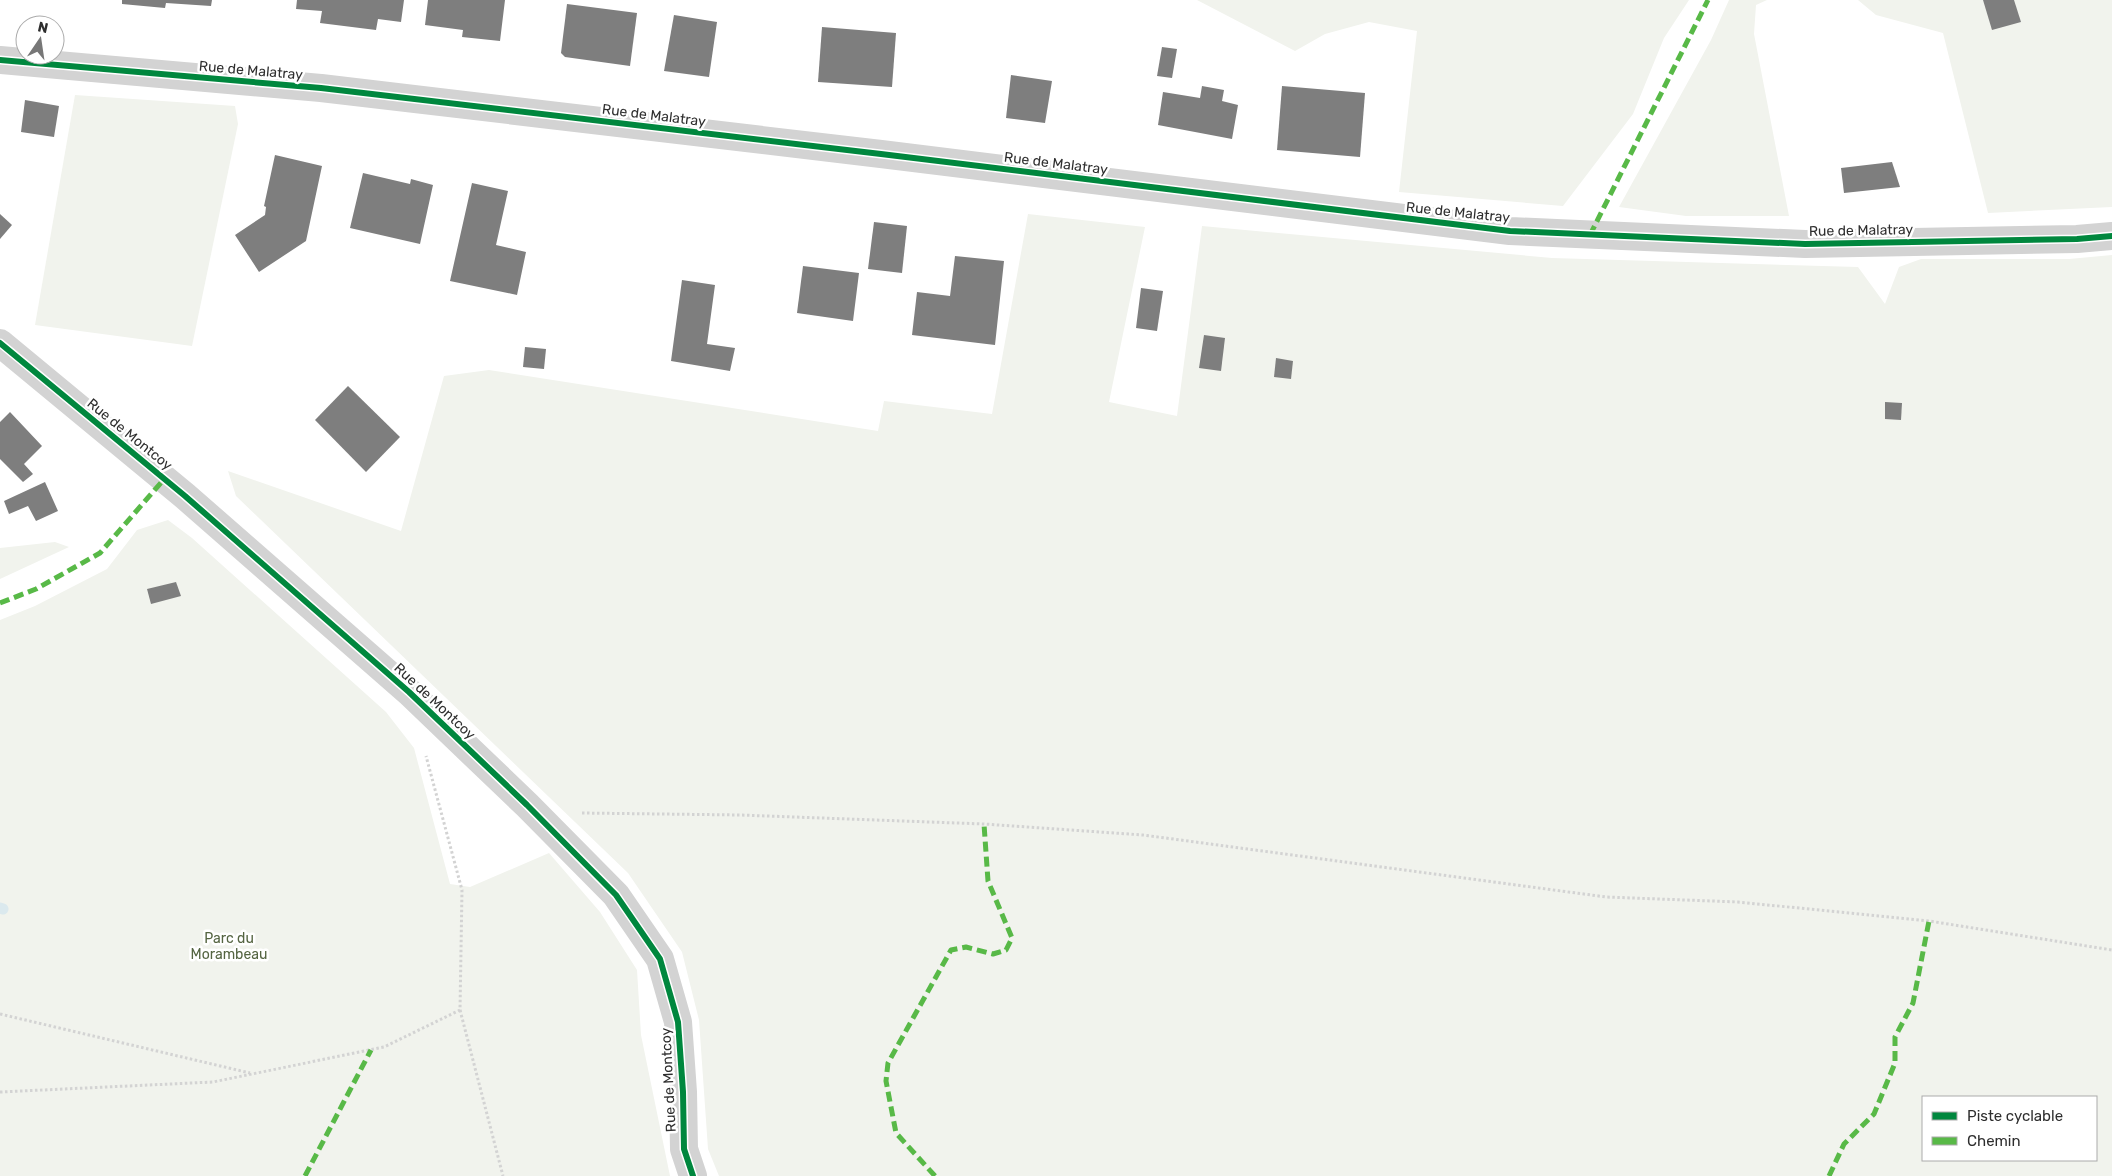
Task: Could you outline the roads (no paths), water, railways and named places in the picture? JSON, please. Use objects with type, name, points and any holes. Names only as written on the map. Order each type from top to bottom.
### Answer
[{"type":"street","name":"Rue de Malatray","points":[[0,60],[321,88],[1510,231],[1805,244],[2077,239],[2112,236]]},
{"type":"street","name":"Rue de Montcoy","points":[[0,343],[179,490],[409,692],[527,805],[616,895],[660,960],[678,1022],[683,1092],[684,1149],[693,1176]]},
{"type":"park label","name":"Parc du Morambeau","points":[[229,946]]}]
